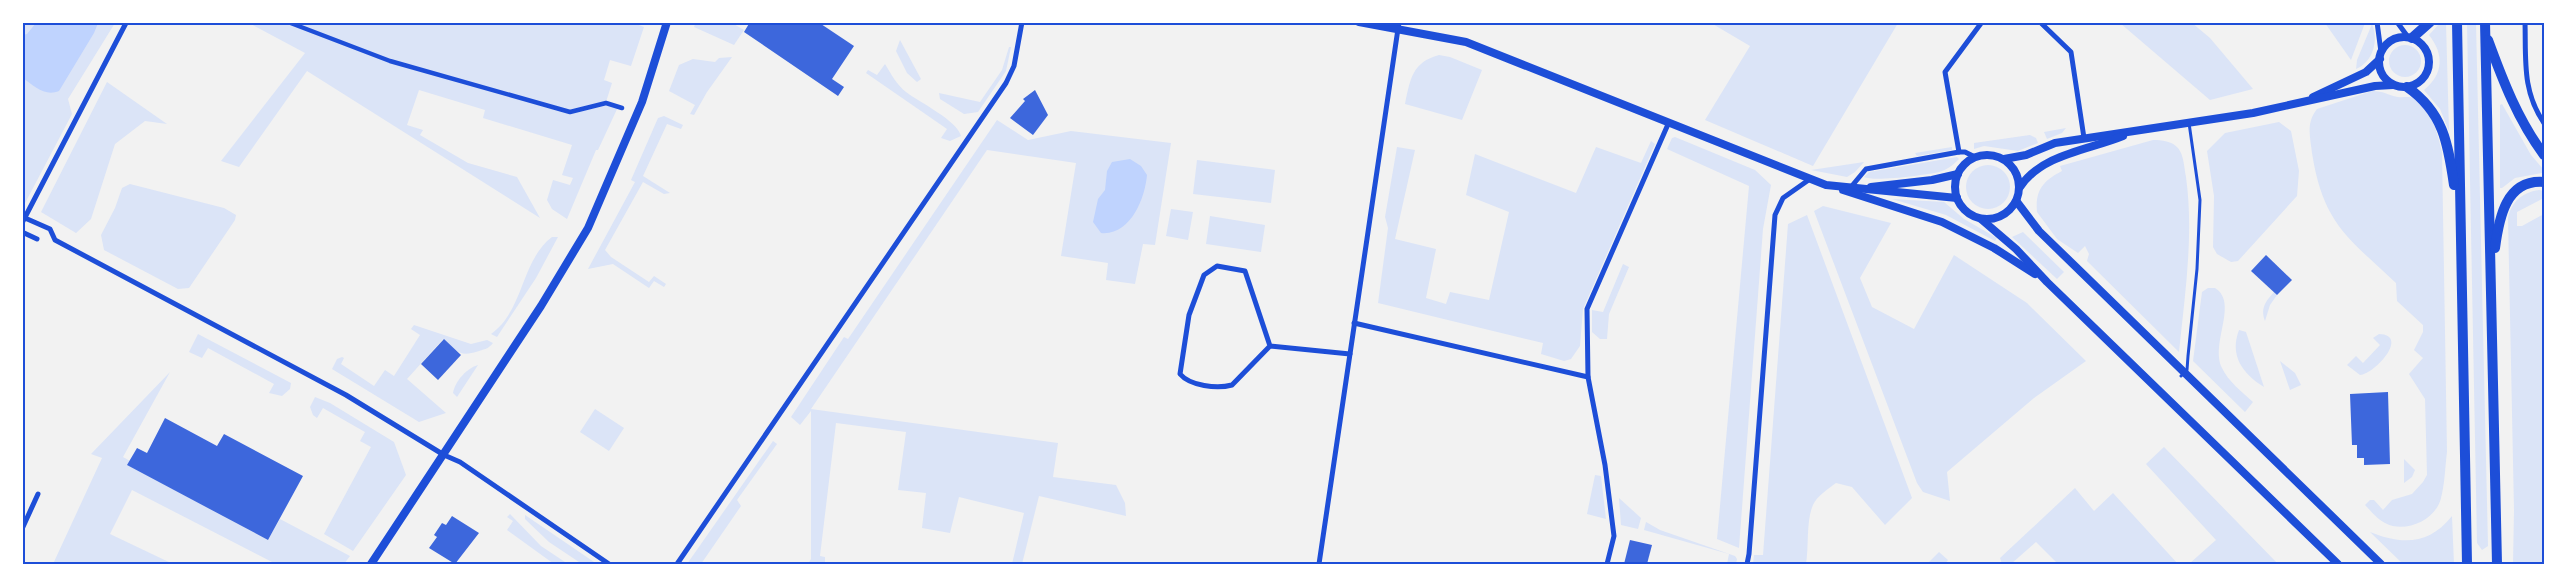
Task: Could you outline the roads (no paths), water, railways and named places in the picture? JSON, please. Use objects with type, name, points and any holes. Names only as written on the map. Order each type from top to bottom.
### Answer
[{"type":"main road","points":[[2410,38],[2430,22]]},
{"type":"main road","points":[[2457,22],[2466,564]]},
{"type":"main road","points":[[2486,27],[2510,97],[2523,124],[2544,155]]},
{"type":"main road","points":[[2486,27],[2497,564]]},
{"type":"main road","points":[[2407,87],[2422,98],[2439,121],[2451,162],[2460,230]]},
{"type":"main road","points":[[2491,286],[2498,226],[2507,200],[2516,189],[2525,184],[2544,182]]},
{"type":"street","points":[[288,22],[390,61],[570,112],[606,103],[622,108]]},
{"type":"street","points":[[371,564],[541,306],[588,228],[642,102],[667,22]]},
{"type":"street","points":[[677,564],[1006,83],[1014,66],[1022,22]]},
{"type":"street","points":[[1360,22],[1398,26],[1466,42],[1826,185],[1942,222],[1994,248],[2047,282]]},
{"type":"street","points":[[1959,152],[1945,72],[1982,22]]},
{"type":"street","points":[[2040,22],[2071,52],[2084,138]]},
{"type":"street","points":[[2377,22],[2381,71],[2394,85]]},
{"type":"street","points":[[2004,160],[2026,155],[2055,143],[2253,113],[2375,86],[2394,85],[2407,87],[2420,81],[2429,68],[2428,54],[2424,47],[2410,38],[2397,22]]},
{"type":"street","points":[[2525,22],[2526,84],[2534,108],[2544,123]]},
{"type":"street","points":[[126,23],[24,220],[50,230],[55,240],[346,396],[444,455],[460,462],[609,564]]},
{"type":"street","points":[[1319,564],[1398,26]]},
{"type":"street","points":[[2307,100],[2366,72],[2392,40],[2410,38]]},
{"type":"street","points":[[1607,564],[1614,536],[1605,465],[1588,377],[1587,310],[1668,122]]},
{"type":"street","points":[[1981,219],[2002,217],[2016,202],[2020,188],[2031,174],[2045,164],[2133,132]]},
{"type":"street","points":[[1851,188],[1866,169],[1959,152],[1965,152],[1975,157]]},
{"type":"street","points":[[2020,188],[2018,174],[2004,160],[1990,155],[1975,157],[1965,164],[1955,182],[1957,198],[1964,210],[1981,219],[2016,249],[2047,282],[2338,564]]},
{"type":"street","points":[[1863,189],[1932,180],[1958,174]]},
{"type":"street","points":[[1747,564],[1750,554],[1775,216],[1783,198],[1810,178]]},
{"type":"street","points":[[1826,185],[1957,198]]},
{"type":"street","points":[[2016,202],[2039,231],[2382,564]]},
{"type":"street","points":[[22,232],[37,239]]},
{"type":"street","points":[[1217,266],[1245,271],[1270,346],[1232,385],[1190,383],[1180,374],[1189,316],[1204,275],[1210,268],[1217,266]]},
{"type":"street","points":[[1354,323],[1588,377]]},
{"type":"street","points":[[1270,346],[1350,354]]},
{"type":"street","points":[[22,529],[38,494]]},
{"type":"lane","points":[[2181,376],[2187,370],[2197,269],[2200,200],[2189,123]]},
{"type":"water","points":[[36,23],[98,23],[94,33],[59,91],[44,92],[23,78],[23,35],[27,34]]},
{"type":"water","points":[[1130,159],[1141,166],[1147,175],[1143,195],[1128,222],[1120,229],[1101,233],[1093,222],[1098,199],[1105,190],[1107,171],[1112,162]]}]
